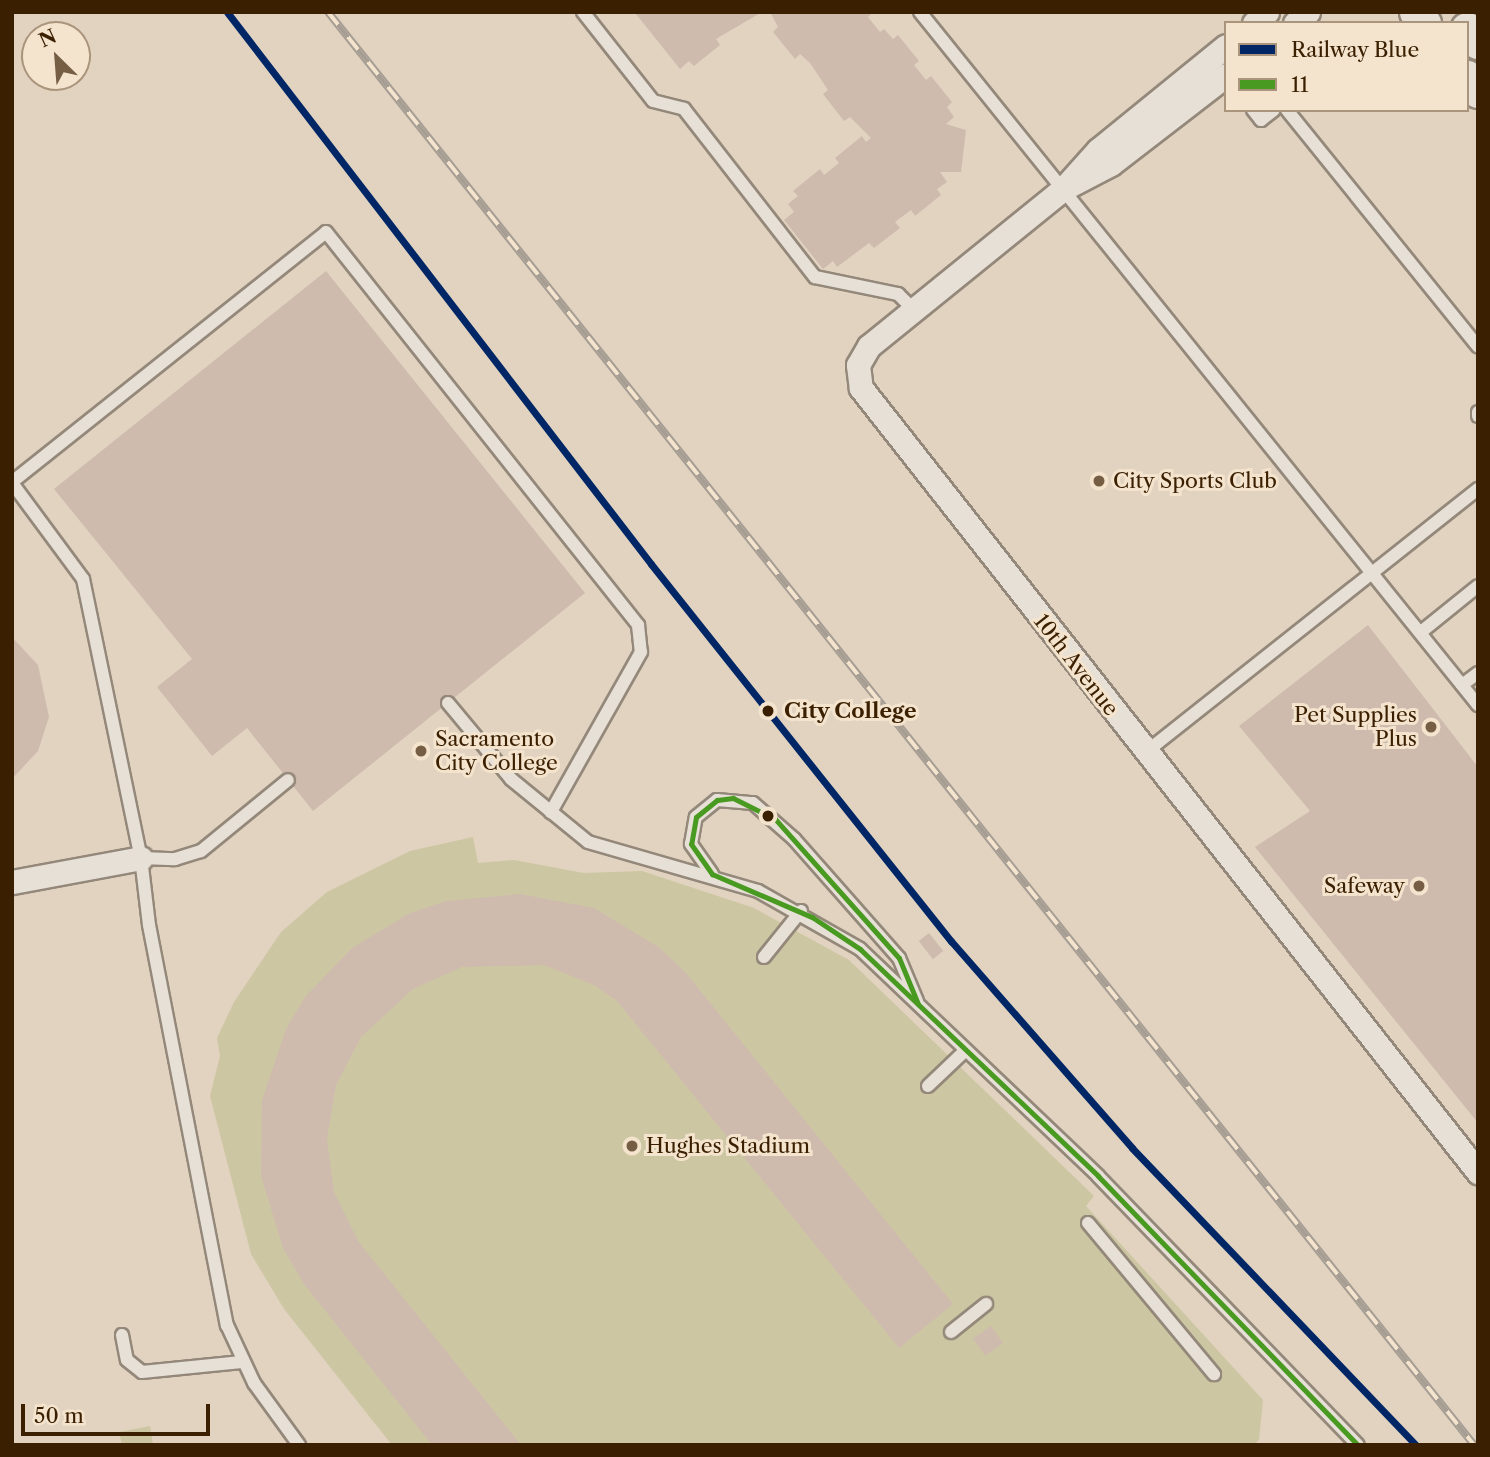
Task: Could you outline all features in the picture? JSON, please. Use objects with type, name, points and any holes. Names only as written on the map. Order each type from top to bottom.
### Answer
[{"type":"street","name":"10th Avenue","points":[[1224,48],[1098,150],[1063,189],[913,309],[863,353],[857,377],[867,400],[1478,1172]]},
{"type":"street","name":"10th Avenue","points":[[1063,189],[1111,164],[1224,77]]},
{"type":"street","points":[[12,882],[141,858]]},
{"type":"lane","points":[[583,12],[653,101],[684,109],[815,277],[898,294],[913,309]]},
{"type":"lane","points":[[920,12],[1478,705]]},
{"type":"lane","points":[[1255,112],[1261,120],[1271,112]]},
{"type":"lane","points":[[1289,112],[1478,346]]},
{"type":"lane","points":[[299,1445],[242,1362],[222,1299],[149,925],[141,858],[83,579],[12,482],[326,232],[638,625],[641,652],[551,812]]},
{"type":"lane","points":[[1146,752],[1478,489]]},
{"type":"lane","points":[[1421,632],[1478,586]]},
{"type":"lane","points":[[1462,685],[1478,673]]},
{"type":"lane","points":[[448,703],[511,779],[588,842],[640,861],[712,874],[801,911],[860,949],[1098,1176],[1358,1445]]},
{"type":"lane","points":[[141,858],[175,859],[201,851],[288,780]]},
{"type":"lane","points":[[712,874],[691,844],[696,817],[717,800],[753,803],[794,839],[899,958],[918,1004]]},
{"type":"lane","points":[[764,957],[801,911]]},
{"type":"lane","points":[[928,1086],[966,1050]]},
{"type":"lane","points":[[1088,1223],[1214,1374]]},
{"type":"lane","points":[[951,1332],[986,1304]]},
{"type":"lane","points":[[122,1335],[127,1360],[142,1372],[242,1362]]},
{"type":"shaded area","name":"Hughes Stadium","points":[[473,837],[478,863],[514,860],[584,873],[642,871],[754,908],[849,960],[1094,1196],[1086,1206],[1263,1400],[1259,1440],[1253,1445],[392,1445],[284,1309],[251,1254],[210,1096],[220,1056],[217,1038],[234,1002],[281,932],[327,892],[410,851]]},
{"type":"shaded area","points":[[150,1426],[153,1445],[122,1445],[119,1432]]},
{"type":"building","points":[[762,12],[716,39],[720,45],[694,66],[689,61],[680,69],[636,14]]},
{"type":"building","points":[[770,12],[873,12],[868,17],[880,32],[884,29],[893,39],[898,35],[919,61],[914,65],[926,80],[931,76],[952,102],[947,107],[954,117],[946,124],[966,130],[961,172],[940,172],[947,182],[937,189],[941,195],[915,216],[911,210],[895,222],[900,228],[874,248],[869,243],[837,267],[833,261],[823,269],[784,220],[794,212],[788,204],[798,196],[793,191],[820,169],[824,175],[839,163],[835,158],[862,136],[866,142],[871,138],[850,117],[844,121],[823,94],[828,90],[810,63],[800,54],[795,59],[773,32],[778,27]]},
{"type":"building","points":[[326,271],[585,593],[313,811],[247,728],[212,756],[157,687],[192,659],[54,489]]},
{"type":"building","points":[[1368,625],[1478,767],[1478,1123],[1255,847],[1310,811],[1239,726]]},
{"type":"building","points":[[12,637],[38,665],[49,717],[38,751],[12,779]]},
{"type":"building","points":[[520,894],[594,908],[660,948],[686,973],[953,1304],[899,1348],[617,1001],[594,985],[544,965],[462,967],[413,989],[361,1037],[336,1085],[327,1139],[334,1192],[358,1241],[521,1445],[432,1445],[304,1284],[283,1248],[261,1176],[262,1100],[286,1029],[305,997],[352,948],[410,913],[446,901]]},
{"type":"building","points":[[929,933],[943,951],[933,959],[919,941]]},
{"type":"building","points":[[991,1326],[1003,1343],[985,1356],[973,1339]]},
{"type":"railway","points":[[328,12],[1474,1445]]},
{"type":"rail line","name":"Blue","points":[[227,12],[651,564],[951,941],[1132,1148],[1416,1445]]},
{"type":"transit line","name":"11","points":[[918,1004],[899,958],[775,819],[733,798],[717,800],[696,817],[691,844],[712,874],[812,917],[860,949],[1098,1176],[1358,1445]]},
{"type":"place","name":"City Sports Club","points":[[1099,481]]},
{"type":"place","name":"City College","points":[[768,711]]},
{"type":"place","name":"Pet Supplies Plus","points":[[1431,727]]},
{"type":"place","name":"Sacramento City College","points":[[421,751]]},
{"type":"place","name":"Safeway","points":[[1419,886]]},
{"type":"place","name":"Hughes Stadium","points":[[632,1146]]}]
